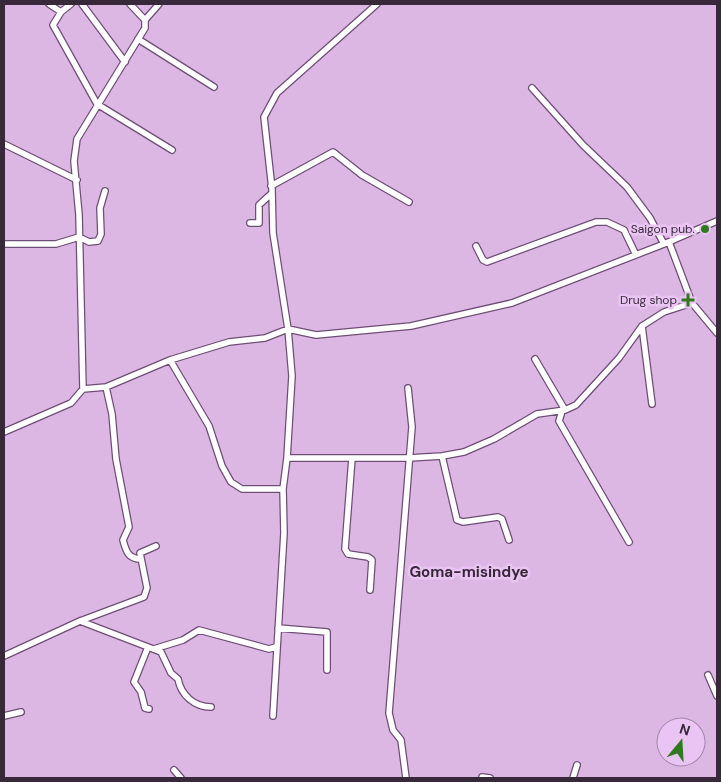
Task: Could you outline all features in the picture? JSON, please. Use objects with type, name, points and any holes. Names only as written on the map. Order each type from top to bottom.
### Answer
[{"type":"street","points":[[49,4],[61,12]]},
{"type":"street","points":[[71,4],[61,12],[53,25],[97,104],[172,150]]},
{"type":"street","points":[[82,4],[124,62]]},
{"type":"street","points":[[130,4],[145,20]]},
{"type":"street","points":[[4,432],[71,403],[83,389],[77,180],[74,161],[77,139],[145,28],[145,20],[159,4]]},
{"type":"street","points":[[273,716],[284,533],[283,489],[287,458],[292,376],[288,329],[273,233],[272,190],[264,120],[274,96],[377,4]]},
{"type":"street","points":[[138,39],[214,87]]},
{"type":"street","points":[[532,88],[583,145],[627,187],[666,243],[692,303],[717,332]]},
{"type":"street","points":[[4,144],[77,180]]},
{"type":"street","points":[[250,223],[259,223],[259,205],[272,190],[333,152],[371,180],[409,202]]},
{"type":"street","points":[[4,244],[56,244],[79,237],[89,242],[99,240],[100,208],[105,191]]},
{"type":"street","points":[[476,246],[483,260],[487,262],[601,221],[624,230],[636,255]]},
{"type":"street","points":[[83,389],[106,387],[170,360],[229,342],[265,338],[288,329],[316,335],[435,322],[512,303],[717,221]]},
{"type":"street","points":[[287,458],[409,458],[442,456],[464,452],[494,439],[537,414],[564,410],[576,405],[592,390],[619,358],[642,326],[664,312],[692,303]]},
{"type":"street","points":[[642,326],[652,404]]},
{"type":"street","points":[[535,359],[564,410]]},
{"type":"street","points":[[170,360],[209,426],[222,466],[231,482],[242,489],[283,489]]},
{"type":"street","points":[[106,387],[112,414],[116,459],[129,526],[123,540],[127,554],[141,559]]},
{"type":"street","points":[[406,778],[401,740],[393,730],[389,713],[412,427],[408,388]]},
{"type":"street","points":[[564,410],[559,421],[629,542]]},
{"type":"street","points":[[442,456],[458,520],[463,522],[498,517],[502,519],[509,540]]},
{"type":"street","points":[[352,458],[345,549],[348,554],[368,557],[372,560],[370,590]]},
{"type":"street","points":[[4,656],[80,621],[146,595],[147,588],[141,559],[142,550],[156,546]]},
{"type":"street","points":[[80,621],[163,654],[170,673],[178,679],[180,689],[198,706],[211,707]]},
{"type":"street","points":[[278,628],[327,632],[327,670]]},
{"type":"street","points":[[149,709],[145,708],[141,692],[134,682],[151,648],[182,640],[199,630],[264,648],[276,647]]},
{"type":"street","points":[[708,676],[717,696]]},
{"type":"street","points":[[4,716],[21,712]]},
{"type":"street","points":[[572,778],[577,764]]},
{"type":"street","points":[[174,770],[181,778]]},
{"type":"street","points":[[482,777],[490,778]]},
{"type":"place","name":"Saigon pub.","points":[[705,229]]},
{"type":"place","name":"Drug shop","points":[[688,300]]},
{"type":"district","name":"Goma-misindye","points":[[469,572]]}]
